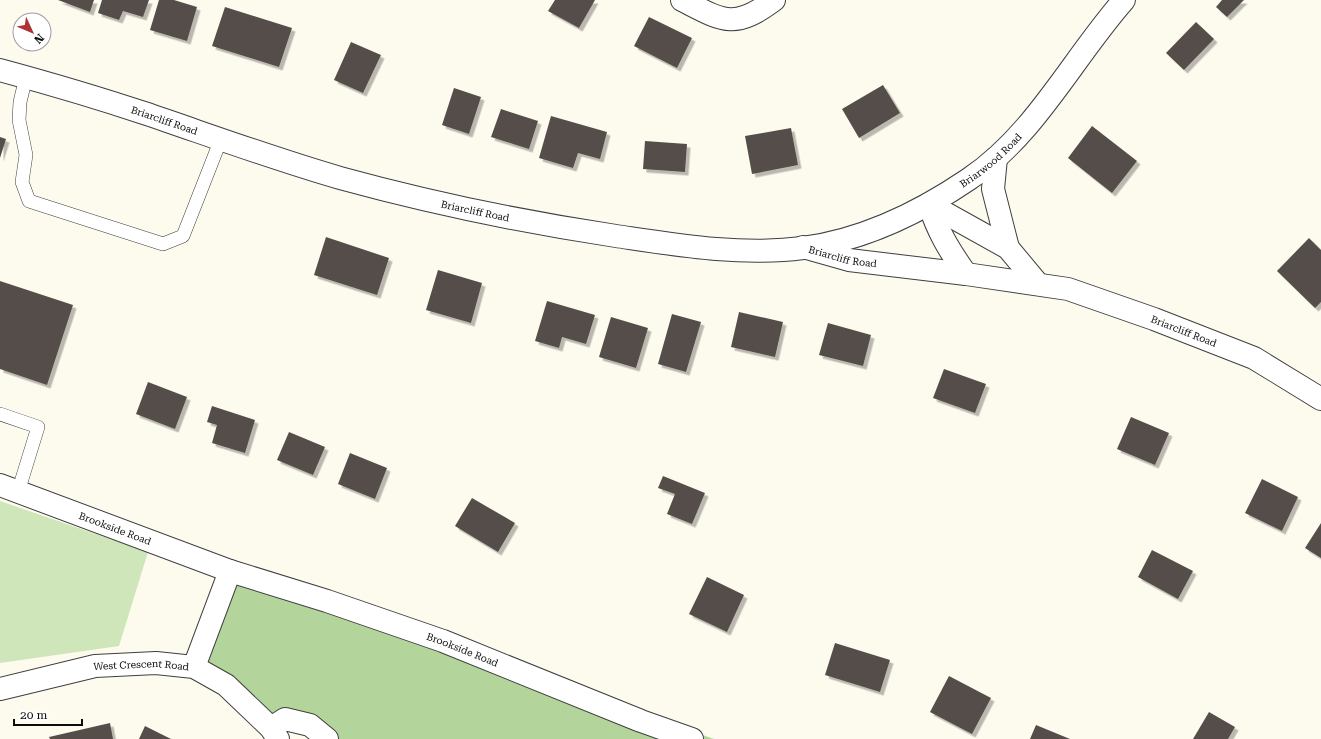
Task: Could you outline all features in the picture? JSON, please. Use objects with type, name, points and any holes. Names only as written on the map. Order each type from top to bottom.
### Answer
[{"type":"street","points":[[682,0],[711,15],[734,20],[746,18],[756,13],[774,0]]},
{"type":"street","name":"Briarwood Road","points":[[803,248],[846,238],[894,222],[929,204],[971,178],[996,158],[1023,131],[1055,91],[1106,20],[1124,0]]},
{"type":"street","name":"Briarcliff Road","points":[[0,70],[340,178],[507,217],[646,240],[736,250],[803,248],[849,260],[966,274],[1038,284],[1068,290],[1154,320],[1254,358],[1321,399]]},
{"type":"street","points":[[996,158],[993,189],[998,215],[1008,248]]},
{"type":"street","points":[[929,204],[1008,248],[1038,284]]},
{"type":"street","points":[[929,204],[936,226],[946,246],[966,274]]},
{"type":"street","name":"Brookside Road","points":[[9,489],[230,571],[326,601],[443,641],[641,721],[692,739]]},
{"type":"street","points":[[194,667],[230,571]]},
{"type":"street","name":"West Crescent Road","points":[[0,689],[94,666],[156,663],[194,667],[226,685],[274,733],[285,719],[310,725],[327,739]]},
{"type":"lane","points":[[26,77],[20,102],[19,120],[26,155],[22,182],[29,200],[162,244],[183,236],[221,139]]},
{"type":"lane","points":[[0,414],[38,428],[9,489]]},
{"type":"green space","points":[[0,501],[148,552],[119,646],[0,663]]},
{"type":"green space","points":[[230,571],[714,739],[326,739],[310,725],[271,728],[194,667]]},
{"type":"building","points":[[58,0],[94,0],[90,12]]},
{"type":"building","points":[[102,0],[149,0],[143,17],[123,11],[119,20],[98,13]]},
{"type":"building","points":[[159,0],[174,0],[197,7],[187,41],[150,30]]},
{"type":"building","points":[[555,0],[595,0],[579,28],[548,11]]},
{"type":"building","points":[[1222,0],[1244,0],[1227,17],[1216,7]]},
{"type":"building","points":[[225,7],[292,28],[279,67],[212,46]]},
{"type":"building","points":[[649,17],[692,38],[677,68],[634,46]]},
{"type":"building","points":[[1196,22],[1214,39],[1184,70],[1166,53]]},
{"type":"building","points":[[351,42],[381,55],[363,93],[334,80]]},
{"type":"building","points":[[883,85],[900,113],[859,138],[842,109]]},
{"type":"building","points":[[454,88],[481,97],[469,134],[442,125]]},
{"type":"building","points":[[501,109],[538,121],[529,149],[491,137]]},
{"type":"building","points":[[551,116],[607,132],[600,159],[578,153],[573,168],[539,158]]},
{"type":"building","points":[[1092,126],[1137,161],[1112,193],[1068,158]]},
{"type":"building","points":[[791,128],[798,165],[752,174],[745,136]]},
{"type":"building","points":[[0,137],[6,139],[0,158]]},
{"type":"building","points":[[645,141],[687,144],[685,172],[643,169]]},
{"type":"building","points":[[326,237],[389,258],[377,295],[314,275]]},
{"type":"building","points":[[1309,238],[1321,250],[1321,302],[1315,308],[1277,271]]},
{"type":"building","points":[[438,270],[482,283],[471,323],[426,310]]},
{"type":"building","points":[[0,281],[73,305],[47,385],[0,369]]},
{"type":"building","points":[[547,301],[595,315],[586,344],[562,337],[559,348],[535,341]]},
{"type":"building","points":[[739,312],[783,322],[775,357],[731,347]]},
{"type":"building","points":[[672,314],[701,322],[686,372],[658,364]]},
{"type":"building","points":[[611,317],[648,328],[636,368],[599,357]]},
{"type":"building","points":[[828,323],[871,335],[863,366],[819,355]]},
{"type":"building","points":[[944,369],[986,384],[975,413],[933,398]]},
{"type":"building","points":[[148,382],[187,397],[175,429],[136,414]]},
{"type":"building","points":[[212,406],[255,420],[245,453],[212,443],[217,425],[207,422]]},
{"type":"building","points":[[1131,417],[1169,433],[1155,465],[1117,449]]},
{"type":"building","points":[[289,432],[325,447],[313,475],[277,460]]},
{"type":"building","points":[[350,453],[387,468],[375,499],[338,484]]},
{"type":"building","points":[[663,476],[705,493],[692,524],[667,514],[675,494],[658,488]]},
{"type":"building","points":[[1262,479],[1298,497],[1282,531],[1245,513]]},
{"type":"building","points":[[472,498],[515,523],[498,552],[455,526]]},
{"type":"building","points":[[1321,523],[1321,558],[1305,548]]},
{"type":"building","points":[[1152,550],[1193,571],[1178,599],[1138,577]]},
{"type":"building","points":[[707,577],[744,595],[727,632],[689,614]]},
{"type":"building","points":[[835,643],[890,660],[880,692],[825,675]]},
{"type":"building","points":[[949,676],[991,698],[972,734],[930,712]]},
{"type":"building","points":[[1209,712],[1235,727],[1228,739],[1193,739]]},
{"type":"building","points":[[110,723],[113,739],[50,739],[49,737]]},
{"type":"building","points":[[1036,725],[1070,739],[1030,739]]},
{"type":"building","points":[[145,726],[171,739],[139,739]]}]
